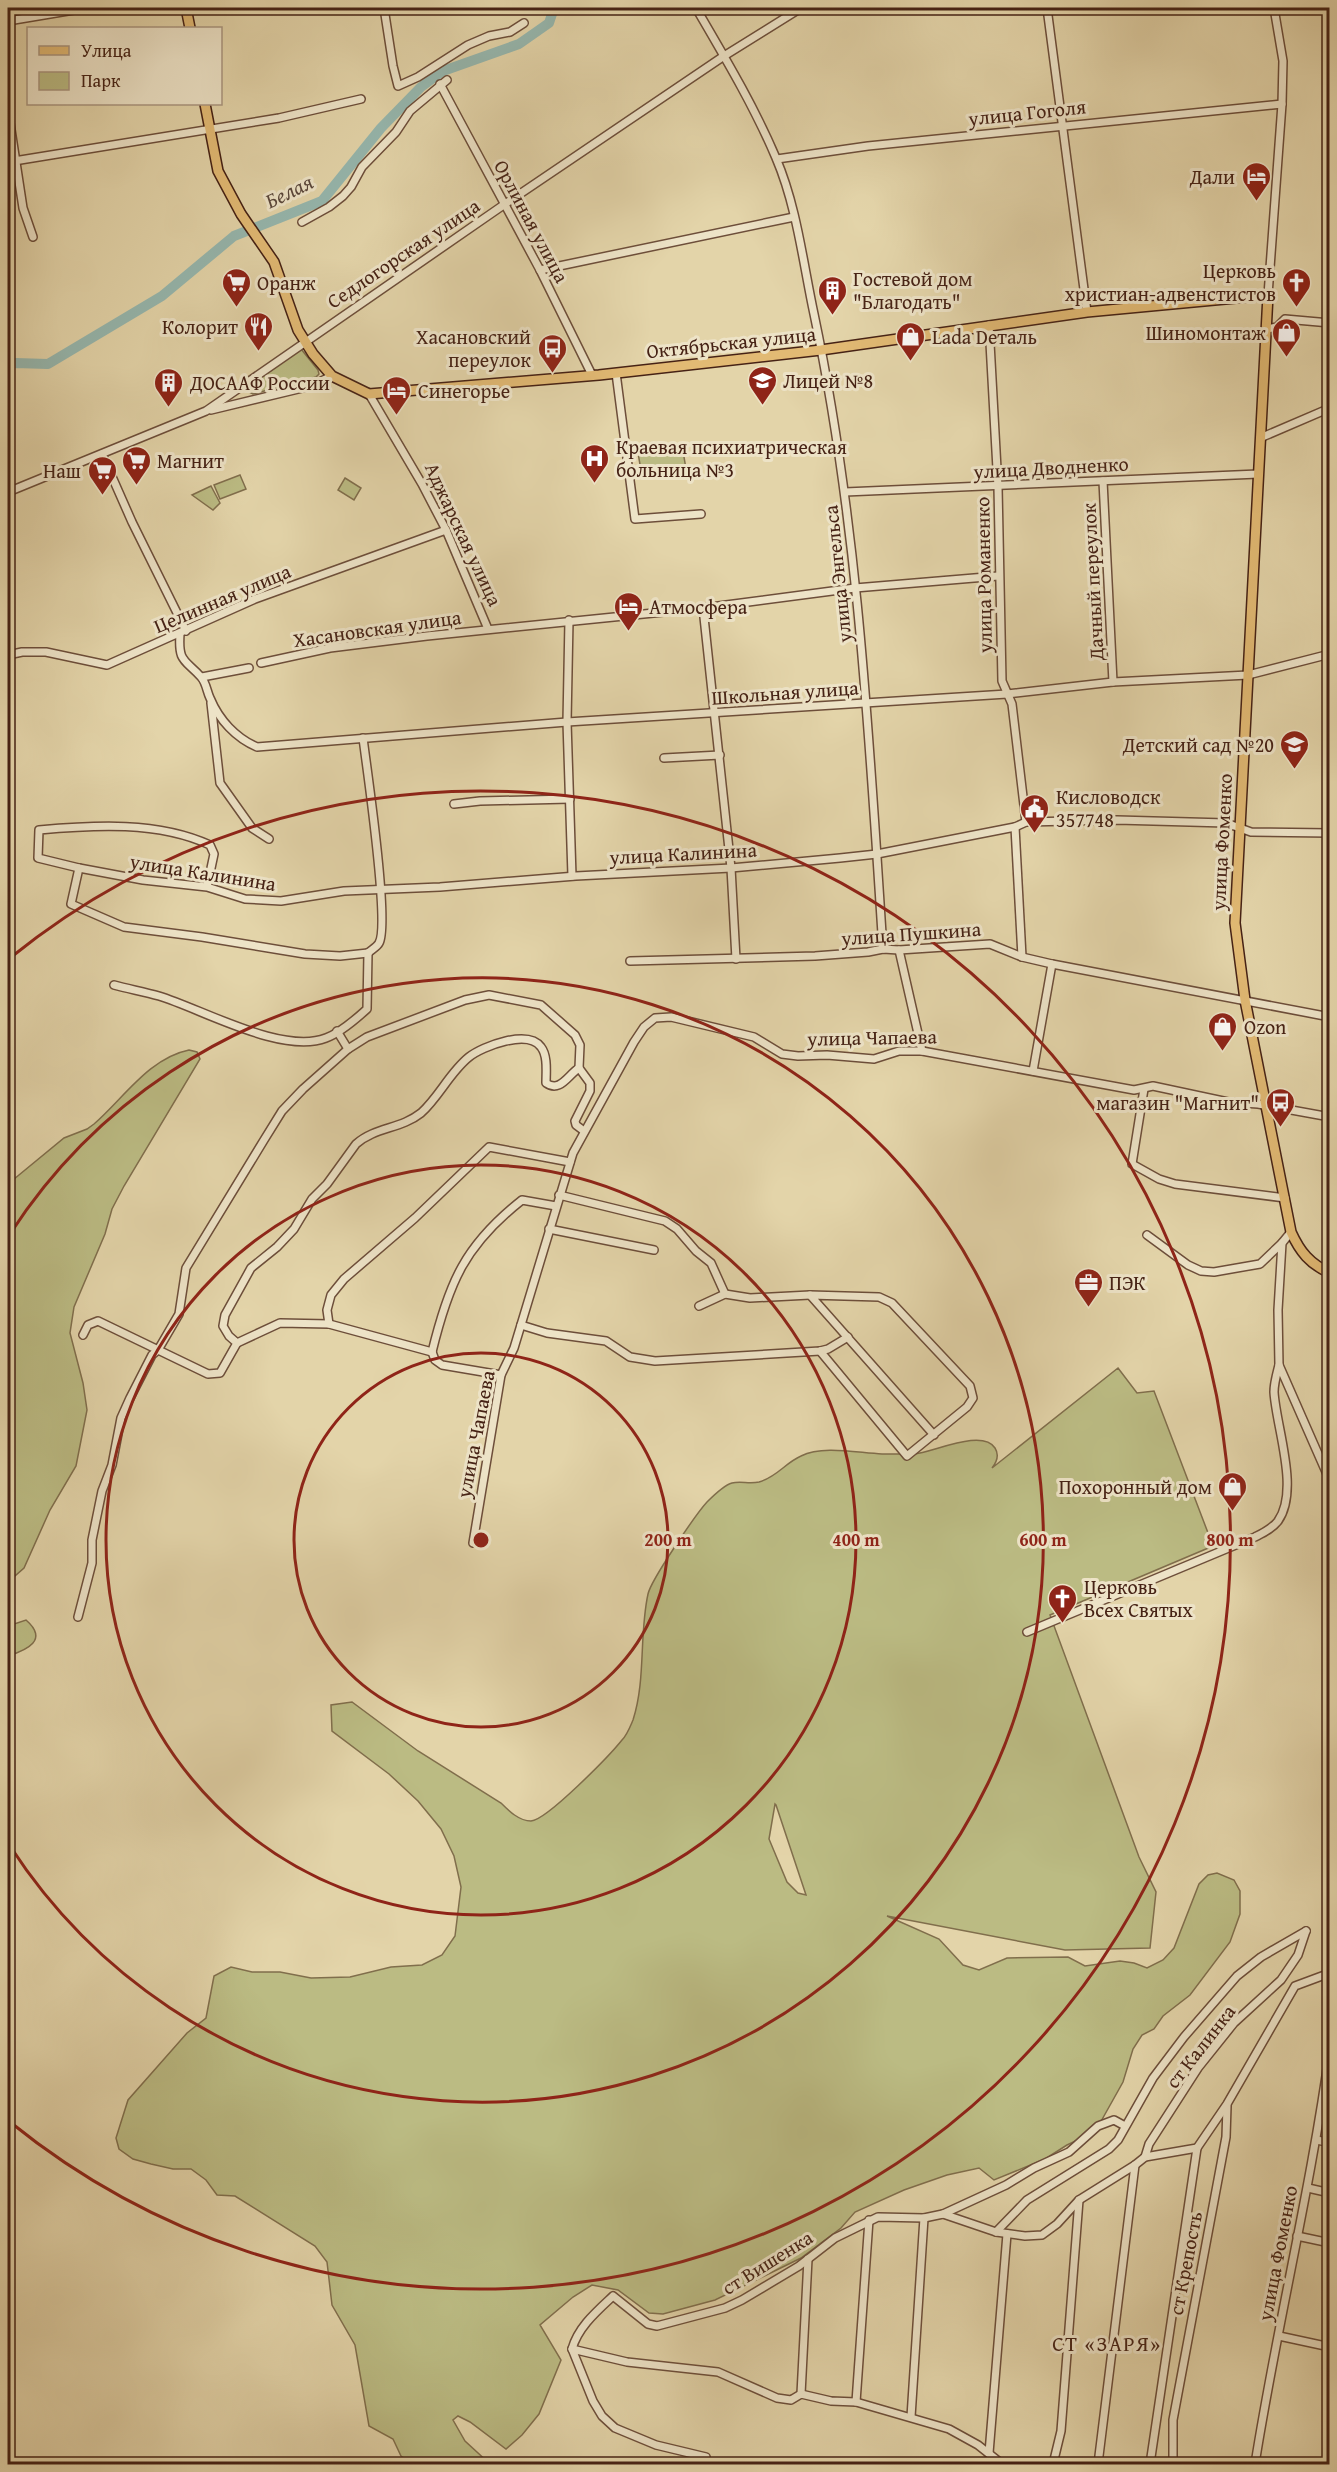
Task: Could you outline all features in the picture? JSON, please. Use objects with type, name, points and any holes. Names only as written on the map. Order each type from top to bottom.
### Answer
[{"type":"main road","points":[[186,8],[190,27]]},
{"type":"main road","points":[[205,105],[218,171],[241,214],[274,262],[293,319],[304,341],[332,376],[369,394]]},
{"type":"main road","name":"Октябрьская улица","points":[[369,394],[616,373],[821,350],[1088,312],[1268,295]]},
{"type":"main road","name":"улица Фоменко","points":[[1268,295],[1235,923],[1245,1000],[1292,1232]]},
{"type":"main road","points":[[1292,1232],[1301,1252],[1311,1262],[1329,1273]]},
{"type":"street","points":[[8,21],[86,8]]},
{"type":"street","points":[[384,8],[398,86],[418,77],[468,45],[489,36],[510,32],[524,23]]},
{"type":"street","name":"улица Энгельса","points":[[696,8],[724,56],[777,159],[794,217],[821,350],[845,492],[855,588],[866,703],[883,949]]},
{"type":"street","name":"Седлогорская улица","points":[[8,492],[206,411],[505,204],[724,56],[801,8]]},
{"type":"street","points":[[1047,8],[1088,312]]},
{"type":"street","name":"улица Фоменко","points":[[1268,295],[1283,61],[1274,8]]},
{"type":"street","points":[[302,222],[343,196],[362,167],[396,132],[410,111],[447,80]]},
{"type":"street","name":"Орлиная улица","points":[[440,84],[540,270],[592,375]]},
{"type":"street","points":[[8,162],[279,118],[361,99]]},
{"type":"street","name":"улица Гоголя","points":[[777,159],[868,146],[1062,124],[1282,104]]},
{"type":"street","points":[[8,110],[23,208],[33,237]]},
{"type":"street","points":[[540,270],[794,217]]},
{"type":"street","points":[[1267,329],[1277,327],[1285,319],[1329,322]]},
{"type":"street","name":"улица Романенко","points":[[989,325],[998,487],[998,576],[1002,681],[1012,704],[1026,822]]},
{"type":"street","points":[[616,373],[635,519],[701,514]]},
{"type":"street","points":[[206,411],[311,386],[332,376]]},
{"type":"street","name":"Аджарская улица","points":[[369,394],[446,530],[488,629]]},
{"type":"street","points":[[1260,438],[1329,408]]},
{"type":"street","points":[[102,454],[183,632],[181,655],[194,672],[202,677],[211,700],[220,783],[252,828],[268,839]]},
{"type":"street","name":"улица Дводненко","points":[[845,492],[1258,474]]},
{"type":"street","name":"Дачный переулок","points":[[1103,481],[1113,682]]},
{"type":"street","name":"Целинная улица","points":[[8,655],[22,652],[46,652],[106,665],[255,599],[446,530]]},
{"type":"street","name":"Хасановская улица","points":[[261,663],[330,648],[488,629],[703,608],[855,588],[998,576]]},
{"type":"street","points":[[703,608],[720,755],[736,959]]},
{"type":"street","points":[[569,620],[567,722],[572,876]]},
{"type":"street","name":"Школьная улица","points":[[211,700],[241,740],[257,747],[567,722],[1007,694],[1113,682],[1248,675],[1329,654]]},
{"type":"street","points":[[202,677],[249,668]]},
{"type":"street","points":[[79,868],[71,904],[124,927],[202,936],[305,954],[340,956],[368,953],[379,943],[381,933],[380,890],[363,738]]},
{"type":"street","points":[[664,758],[720,755]]},
{"type":"street","points":[[454,804],[480,801],[570,799]]},
{"type":"street","name":"улица Калинина","points":[[207,887],[214,854],[210,845],[176,833],[121,827],[82,826],[39,830],[38,858],[143,880],[207,887],[245,899],[281,900],[344,891],[730,868],[877,854],[1015,827],[1026,822],[1118,820],[1226,823],[1251,832],[1329,833]]},
{"type":"street","points":[[1015,827],[1022,957]]},
{"type":"street","name":"улица Пушкина","points":[[630,961],[815,956],[883,949],[990,944],[1022,957],[1052,964],[1329,1017]]},
{"type":"street","points":[[899,950],[922,1051]]},
{"type":"street","points":[[114,985],[159,996],[226,1022],[293,1042],[326,1038],[367,1009],[368,953]]},
{"type":"street","points":[[1033,1071],[1052,964]]},
{"type":"street","points":[[78,1617],[92,1563],[92,1540],[102,1491],[112,1465],[121,1418],[152,1355],[158,1350],[179,1314],[186,1268],[282,1111],[303,1089],[348,1049],[367,1037],[465,1000],[489,995],[541,1005],[575,1035],[580,1045],[579,1068],[590,1083],[590,1091],[575,1121],[576,1125],[584,1131]]},
{"type":"street","name":"улица Чапаева","points":[[473,1543],[501,1375],[514,1348],[570,1162],[584,1131],[634,1042],[644,1027],[655,1018],[671,1017],[754,1037],[782,1054],[874,1059],[899,1051],[922,1051],[1134,1090],[1153,1086],[1228,1102],[1267,1105],[1329,1117]]},
{"type":"street","points":[[337,1031],[348,1049]]},
{"type":"street","points":[[237,1343],[223,1326],[225,1315],[250,1268],[278,1247],[356,1144],[368,1134],[404,1124],[422,1112],[465,1061],[493,1045],[522,1038],[534,1041],[541,1046],[545,1056],[546,1083],[552,1087],[557,1087],[579,1068]]},
{"type":"street","points":[[1144,1089],[1132,1164],[1159,1179],[1175,1184],[1285,1198]]},
{"type":"street","points":[[329,1324],[327,1310],[329,1303],[344,1279],[415,1218],[489,1147],[570,1162]]},
{"type":"street","points":[[559,1195],[665,1221],[677,1228],[696,1251],[711,1263],[725,1294]]},
{"type":"street","points":[[501,1375],[442,1365],[435,1360],[432,1352],[439,1321],[456,1275],[485,1233],[522,1200],[555,1206]]},
{"type":"street","points":[[549,1229],[654,1250]]},
{"type":"street","points":[[1147,1235],[1188,1265],[1201,1271],[1214,1272],[1260,1264],[1292,1232]]},
{"type":"street","points":[[1027,1632],[1255,1537],[1277,1523],[1282,1513],[1286,1480],[1285,1457],[1274,1391],[1279,1365],[1278,1310],[1282,1243]]},
{"type":"street","points":[[699,1306],[725,1294],[750,1298],[810,1295],[879,1297],[892,1303],[970,1386],[973,1398],[967,1407],[907,1456],[820,1351]]},
{"type":"street","points":[[810,1295],[934,1435]]},
{"type":"street","points":[[83,1335],[88,1325],[98,1321],[215,1375],[220,1373],[237,1343],[280,1323],[329,1324],[432,1352]]},
{"type":"street","points":[[521,1325],[547,1333],[606,1341],[630,1357],[644,1360],[820,1351],[848,1337]]},
{"type":"street","points":[[1279,1365],[1329,1481]]},
{"type":"street","name":"ст Калинка","points":[[1125,2126],[1153,2079],[1184,2037],[1238,1976],[1261,1957],[1306,1931],[1298,1954],[1281,1980],[1234,2024],[1198,2068],[1149,2144],[1145,2157]]},
{"type":"street","points":[[1150,2464],[1197,2148],[1227,2104],[1295,1986],[1329,1972]]},
{"type":"street","name":"улица Фоменко","points":[[1255,2464],[1296,2236],[1327,2091],[1329,2048]]},
{"type":"street","name":"ст Крепость","points":[[1173,2464],[1173,2420],[1226,2137],[1227,2104]]},
{"type":"street","points":[[943,2214],[1069,2152],[1098,2126],[1114,2120],[1125,2126],[1118,2140],[1109,2149],[1028,2200],[996,2232]]},
{"type":"street","points":[[1317,2140],[1329,2143]]},
{"type":"street","points":[[943,2214],[996,2232],[1025,2236],[1042,2235],[1057,2224],[1079,2200],[1145,2157],[1197,2148]]},
{"type":"street","points":[[1098,2464],[1135,2165]]},
{"type":"street","points":[[1308,2188],[1329,2193]]},
{"type":"street","points":[[1053,2464],[1061,2431],[1079,2200]]},
{"type":"street","name":"ст Вишенка","points":[[572,2349],[578,2333],[613,2295],[648,2324],[657,2326],[725,2308],[742,2300],[808,2259],[835,2238],[869,2220],[878,2217],[924,2218],[943,2214]]},
{"type":"street","points":[[911,2417],[924,2218]]},
{"type":"street","points":[[856,2402],[869,2220]]},
{"type":"street","points":[[989,2453],[1007,2234]]},
{"type":"street","points":[[1296,2236],[1329,2243]]},
{"type":"street","points":[[801,2394],[808,2259]]},
{"type":"street","points":[[1279,2337],[1329,2347]]},
{"type":"street","points":[[572,2349],[627,2362],[718,2372],[777,2398],[790,2400],[801,2394],[831,2401],[856,2402],[949,2429],[989,2453],[1002,2464]]},
{"type":"street","points":[[572,2349],[593,2401],[602,2416],[615,2428],[656,2445],[706,2457]]},
{"type":"green space","points":[[301,349],[318,370],[319,374],[316,377],[253,394],[249,392],[249,386]]},
{"type":"green space","points":[[682,445],[686,469],[642,476],[638,453]]},
{"type":"green space","points":[[240,475],[246,489],[220,499],[214,485]]},
{"type":"green space","points":[[345,478],[361,488],[354,500],[338,490]]},
{"type":"green space","points":[[211,486],[220,503],[213,510],[192,495]]},
{"type":"green space","points":[[189,1050],[197,1052],[200,1059],[112,1209],[105,1234],[74,1307],[70,1333],[83,1383],[87,1410],[76,1466],[50,1510],[24,1568],[8,1582],[8,1184],[64,1138],[94,1124],[137,1081],[161,1061]]},
{"type":"green space","points":[[1118,1368],[1137,1393],[1154,1391],[1213,1546],[1050,1615],[1139,1857],[1156,1892],[1150,1948],[1065,1950],[887,1916],[939,1939],[963,1965],[979,1970],[1007,1958],[1068,1957],[1085,1966],[1120,1961],[1147,1968],[1163,1960],[1174,1948],[1199,1884],[1208,1875],[1217,1873],[1234,1880],[1240,1891],[1240,1914],[1230,1942],[1190,1995],[1163,2016],[1154,2029],[1142,2035],[1133,2049],[1123,2082],[1095,2132],[1067,2145],[1045,2159],[994,2180],[979,2168],[947,2175],[904,2190],[855,2212],[841,2228],[801,2258],[715,2300],[663,2314],[649,2313],[618,2290],[592,2285],[573,2297],[540,2325],[561,2360],[539,2414],[522,2435],[506,2449],[470,2422],[458,2416],[453,2420],[465,2441],[490,2464],[412,2464],[401,2456],[393,2439],[369,2426],[355,2345],[332,2305],[327,2262],[315,2246],[235,2196],[217,2195],[206,2180],[191,2169],[173,2169],[133,2159],[119,2149],[116,2138],[128,2100],[187,2033],[206,2018],[214,1976],[231,1967],[252,1972],[280,1972],[311,1978],[350,1977],[391,1967],[422,1965],[442,1955],[455,1936],[461,1887],[454,1856],[441,1829],[418,1801],[389,1774],[332,1731],[331,1705],[352,1702],[418,1751],[501,1803],[518,1817],[531,1821],[539,1818],[564,1799],[605,1759],[627,1733],[633,1720],[640,1689],[648,1594],[665,1562],[694,1519],[707,1502],[722,1489],[732,1483],[756,1483],[765,1480],[795,1459],[820,1451],[914,1454],[956,1443],[979,1440],[989,1442],[995,1448],[997,1459],[992,1468]],"holes":[[[776,1805],[806,1895],[798,1893],[787,1882],[769,1839]]]},
{"type":"green space","points":[[26,1620],[36,1633],[33,1643],[22,1651],[8,1656],[8,1626]]},
{"type":"waterway","name":"Белая","points":[[8,366],[15,363],[48,364],[162,296],[234,236],[322,201],[381,128],[421,87],[443,71],[519,44],[549,23],[554,8]]},
{"type":"place","name":"Дали","points":[[1256,202]]},
{"type":"place","name":"Оранж","points":[[236,308]]},
{"type":"place","name":"Церковь христиан-адвенстистов","points":[[1297,308]]},
{"type":"place","name":"Гостевой дом \"Благодать\"","points":[[832,316]]},
{"type":"place","name":"Колорит","points":[[259,352]]},
{"type":"place","name":"Шиномонтаж","points":[[1287,358]]},
{"type":"place","name":"Lada Dеталь","points":[[911,362]]},
{"type":"place","name":"Хасановский переулок","points":[[552,374]]},
{"type":"place","name":"Лицей №8","points":[[762,406]]},
{"type":"place","name":"ДОСААФ России","points":[[169,408]]},
{"type":"place","name":"Синегорье","points":[[397,416]]},
{"type":"place","name":"Краевая психиатрическая больница №3","points":[[595,484]]},
{"type":"place","name":"Магнит","points":[[136,486]]},
{"type":"place","name":"Наш","points":[[102,496]]},
{"type":"place","name":"Атмосфера","points":[[628,632]]},
{"type":"place","name":"Детский сад №20","points":[[1295,770]]},
{"type":"place","name":"Кисловодск 357748","points":[[1035,834]]},
{"type":"place","name":"Ozon","points":[[1223,1052]]},
{"type":"place","name":"магазин \"Магнит\"","points":[[1280,1128]]},
{"type":"place","name":"ПЭК","points":[[1088,1308]]},
{"type":"place","name":"Похоронный дом","points":[[1233,1512]]},
{"type":"place","name":"Церковь Всех Святых","points":[[1063,1624]]},
{"type":"district","name":"СТ «ЗАРЯ»","points":[[1107,2343]]}]
